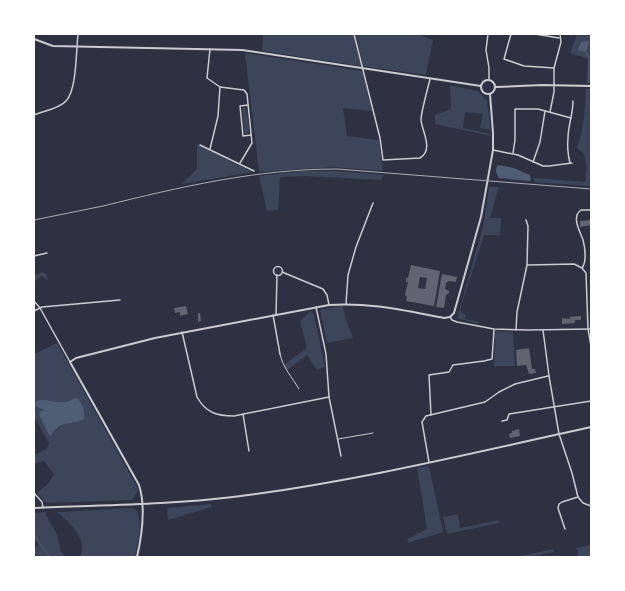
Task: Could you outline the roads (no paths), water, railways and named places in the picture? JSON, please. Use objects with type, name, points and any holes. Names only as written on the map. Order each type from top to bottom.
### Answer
[{"type":"street","points":[[34,115],[60,105],[67,100],[72,88],[75,71],[78,34]]},
{"type":"street","points":[[354,34],[380,138],[383,160],[420,158],[425,153],[427,141],[421,119],[430,78]]},
{"type":"street","points":[[488,34],[486,50],[490,68],[489,79]]},
{"type":"street","points":[[511,34],[509,46],[504,59],[524,66],[554,68]]},
{"type":"street","points":[[535,34],[559,38]]},
{"type":"street","points":[[550,112],[554,85],[554,68],[561,42],[559,38],[560,34]]},
{"type":"street","points":[[34,39],[53,46],[242,50],[481,86]]},
{"type":"street","points":[[210,49],[207,78],[220,87],[244,90],[247,94],[252,142],[240,163]]},
{"type":"street","points":[[481,86],[484,81],[489,79]]},
{"type":"street","points":[[489,79],[494,82],[496,87]]},
{"type":"street","points":[[496,87],[554,85],[591,86]]},
{"type":"street","points":[[481,86],[484,92],[490,94]]},
{"type":"street","points":[[210,149],[218,116],[220,87]]},
{"type":"street","points":[[490,94],[496,87]]},
{"type":"street","points":[[70,362],[76,358],[112,348],[182,332],[329,305],[346,304],[380,306],[444,318],[450,317],[454,312],[476,240],[481,217],[493,150],[490,94]]},
{"type":"street","points":[[493,150],[513,153],[543,166],[571,163],[567,149],[573,101]]},
{"type":"street","points":[[248,105],[240,106],[242,136],[251,135]]},
{"type":"street","points":[[513,153],[515,140],[515,109],[545,111],[572,118]]},
{"type":"street","points":[[533,162],[538,153],[545,111]]},
{"type":"street","points":[[200,145],[254,171]]},
{"type":"street","points":[[346,304],[348,275],[356,247],[373,203]]},
{"type":"street","points":[[582,268],[585,263],[584,246],[578,226],[577,215],[581,210],[591,210]]},
{"type":"street","points":[[516,330],[516,312],[527,265],[528,226],[526,220]]},
{"type":"street","points":[[34,256],[47,253]]},
{"type":"street","points":[[527,265],[574,264],[582,268],[586,273],[591,346]]},
{"type":"street","points":[[280,354],[274,315],[277,275],[274,272],[275,267],[281,267],[282,272],[323,289],[327,295],[329,305]]},
{"type":"street","points":[[277,275],[280,275],[282,272]]},
{"type":"street","points":[[34,311],[40,308],[120,300]]},
{"type":"street","points":[[34,301],[40,308],[139,485],[142,503],[140,538],[137,557]]},
{"type":"street","points":[[316,307],[327,360],[330,397],[341,456]]},
{"type":"street","points":[[450,317],[452,320],[457,322],[494,329],[590,329]]},
{"type":"street","points":[[431,415],[429,375],[449,372],[454,365],[492,359],[494,329]]},
{"type":"street","points":[[543,330],[559,434],[578,497],[583,503],[591,506]]},
{"type":"street","points":[[182,332],[194,391],[200,404],[211,413],[220,416],[234,416],[330,397]]},
{"type":"street","points":[[429,462],[422,422],[426,416],[485,402],[499,392],[515,384],[549,376]]},
{"type":"street","points":[[502,421],[507,420],[509,414],[591,401]]},
{"type":"street","points":[[243,414],[249,451]]},
{"type":"street","points":[[34,508],[214,499],[276,492],[333,482],[591,427]]},
{"type":"street","points":[[34,493],[42,502],[43,508]]},
{"type":"street","points":[[565,529],[558,508],[559,504],[578,497]]},
{"type":"lane","points":[[280,354],[286,371],[299,388]]},
{"type":"lane","points":[[338,439],[372,433]]},
{"type":"waterway","points":[[586,52],[589,59],[588,82]]},
{"type":"waterway","points":[[34,534],[50,557]]},
{"type":"railway","points":[[34,220],[219,180],[278,172],[307,170],[337,169],[591,189]]}]
